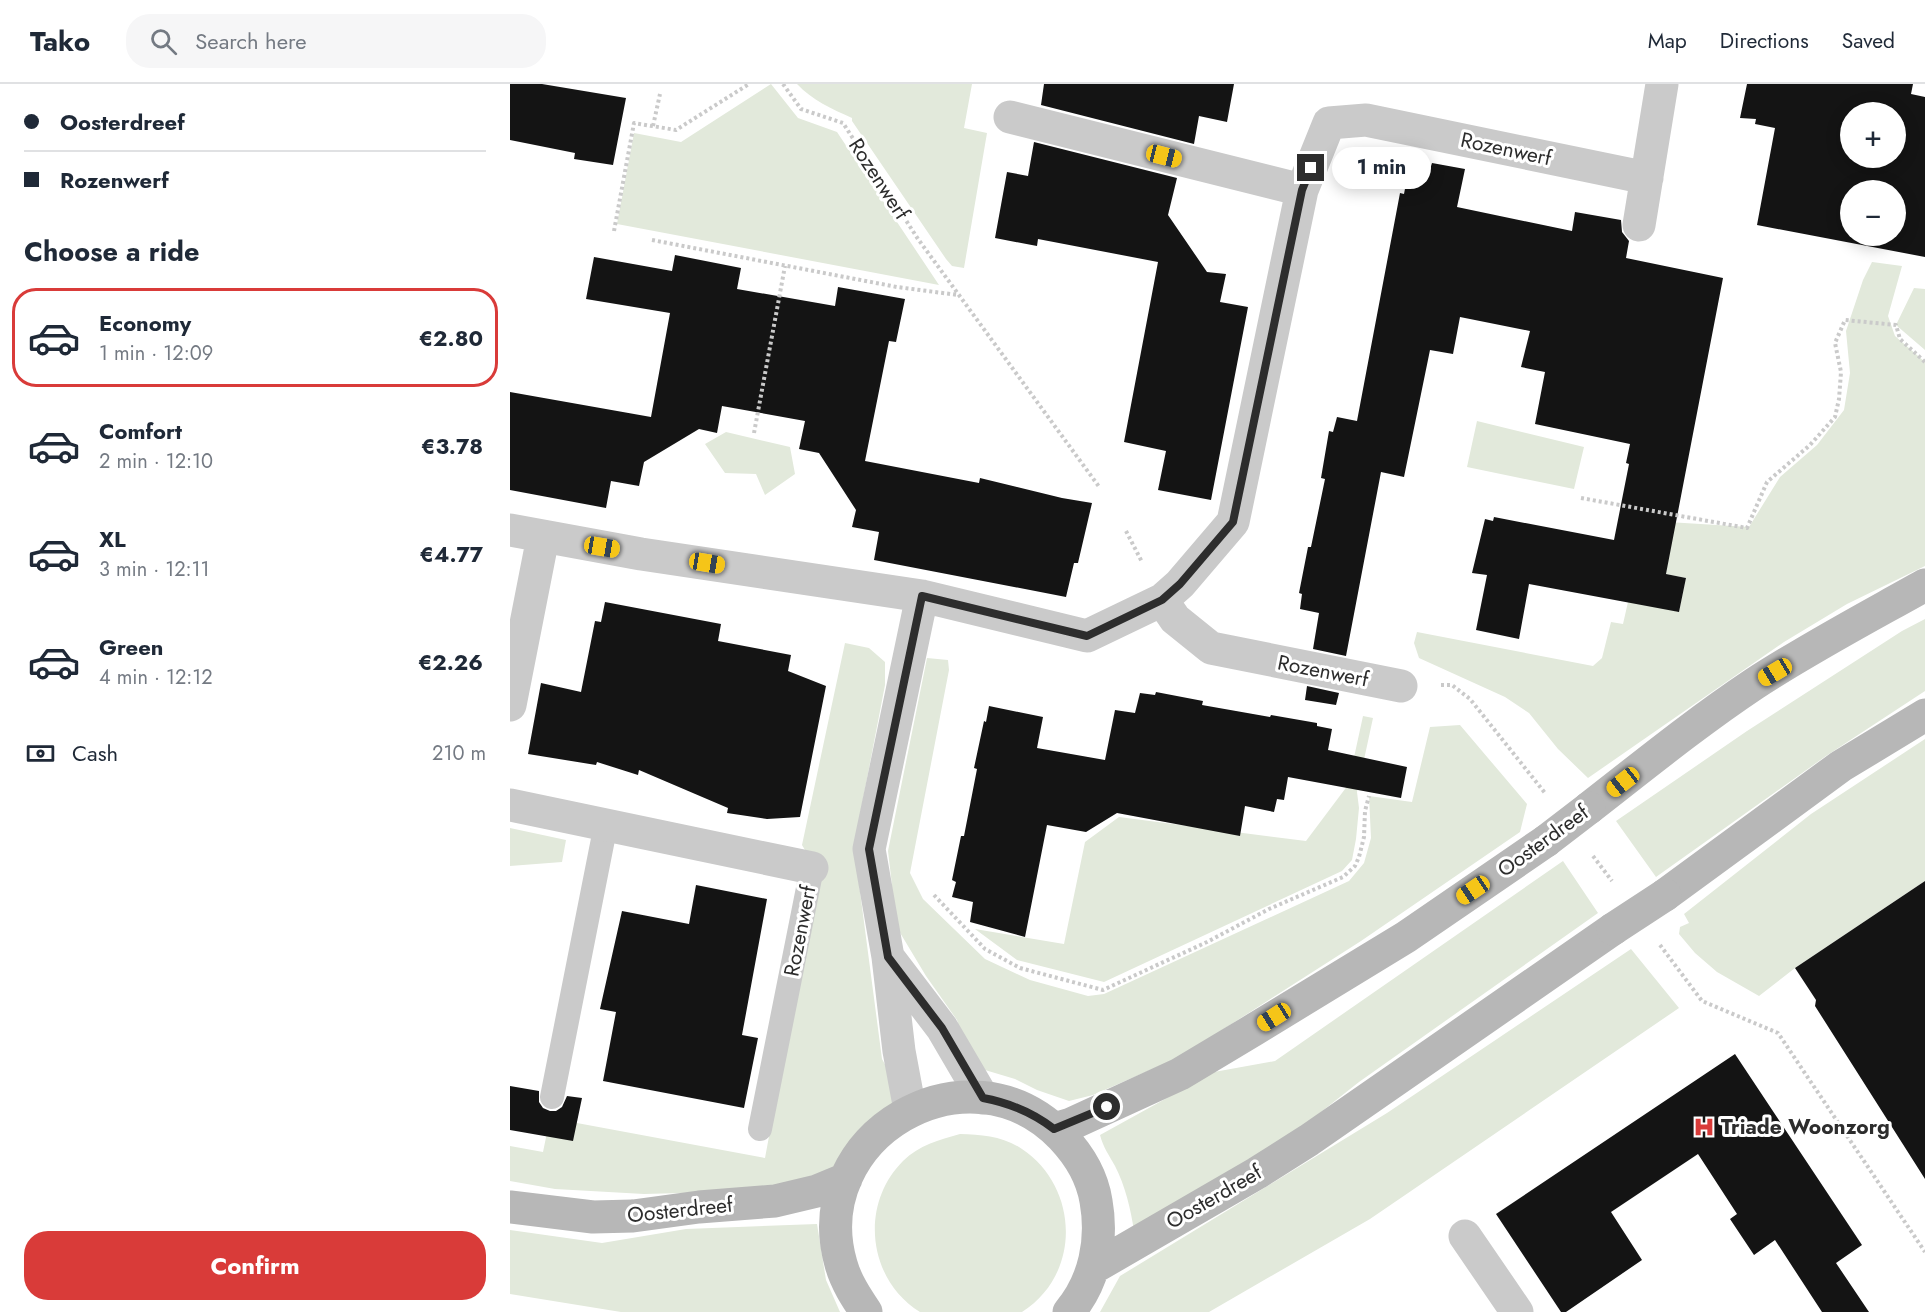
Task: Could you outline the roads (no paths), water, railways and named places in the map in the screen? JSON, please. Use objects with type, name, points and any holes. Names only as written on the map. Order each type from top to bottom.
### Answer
[{"type":"main road","name":"Oosterdreef","points":[[1054,1129],[1071,1124],[1180,1074],[1406,937],[1546,841],[1692,728],[1755,684],[1925,585]]},
{"type":"main road","name":"Oosterdreef","points":[[1093,1268],[1257,1173],[1309,1140],[1665,895],[1841,766],[1925,715]]},
{"type":"main road","points":[[866,1312],[850,1289],[840,1263],[836,1234],[838,1206],[846,1179],[857,1158],[872,1138],[890,1123],[910,1110],[958,1097],[1002,1101],[1038,1117],[1054,1129],[1085,1169],[1095,1192],[1099,1218],[1098,1243],[1093,1268],[1086,1286],[1069,1312]]},
{"type":"main road","name":"Oosterdreef","points":[[510,1207],[593,1217],[633,1216],[699,1207],[775,1201],[817,1191],[846,1179]]},
{"type":"street","points":[[1639,225],[1662,84]]},
{"type":"street","points":[[1010,117],[1302,190]]},
{"type":"street","name":"Rozenwerf","points":[[510,530],[922,596],[1087,636],[1162,600],[1180,584],[1233,522],[1302,190],[1329,123],[1366,120],[1647,177]]},
{"type":"street","points":[[510,705],[543,537]]},
{"type":"street","points":[[910,1110],[898,1051],[888,957],[869,849],[922,596]]},
{"type":"street","name":"Rozenwerf","points":[[1162,600],[1175,620],[1211,648],[1401,686]]},
{"type":"street","name":"Rozenwerf","points":[[510,805],[812,868]]},
{"type":"street","points":[[888,957],[942,1028],[983,1098]]},
{"type":"street","points":[[1465,1236],[1517,1312]]},
{"type":"lane","points":[[552,1097],[606,824]]},
{"type":"lane","name":"Rozenwerf","points":[[760,1130],[812,868]]},
{"type":"place","name":"Triade Woonzorg","points":[[1704,1127]]}]
